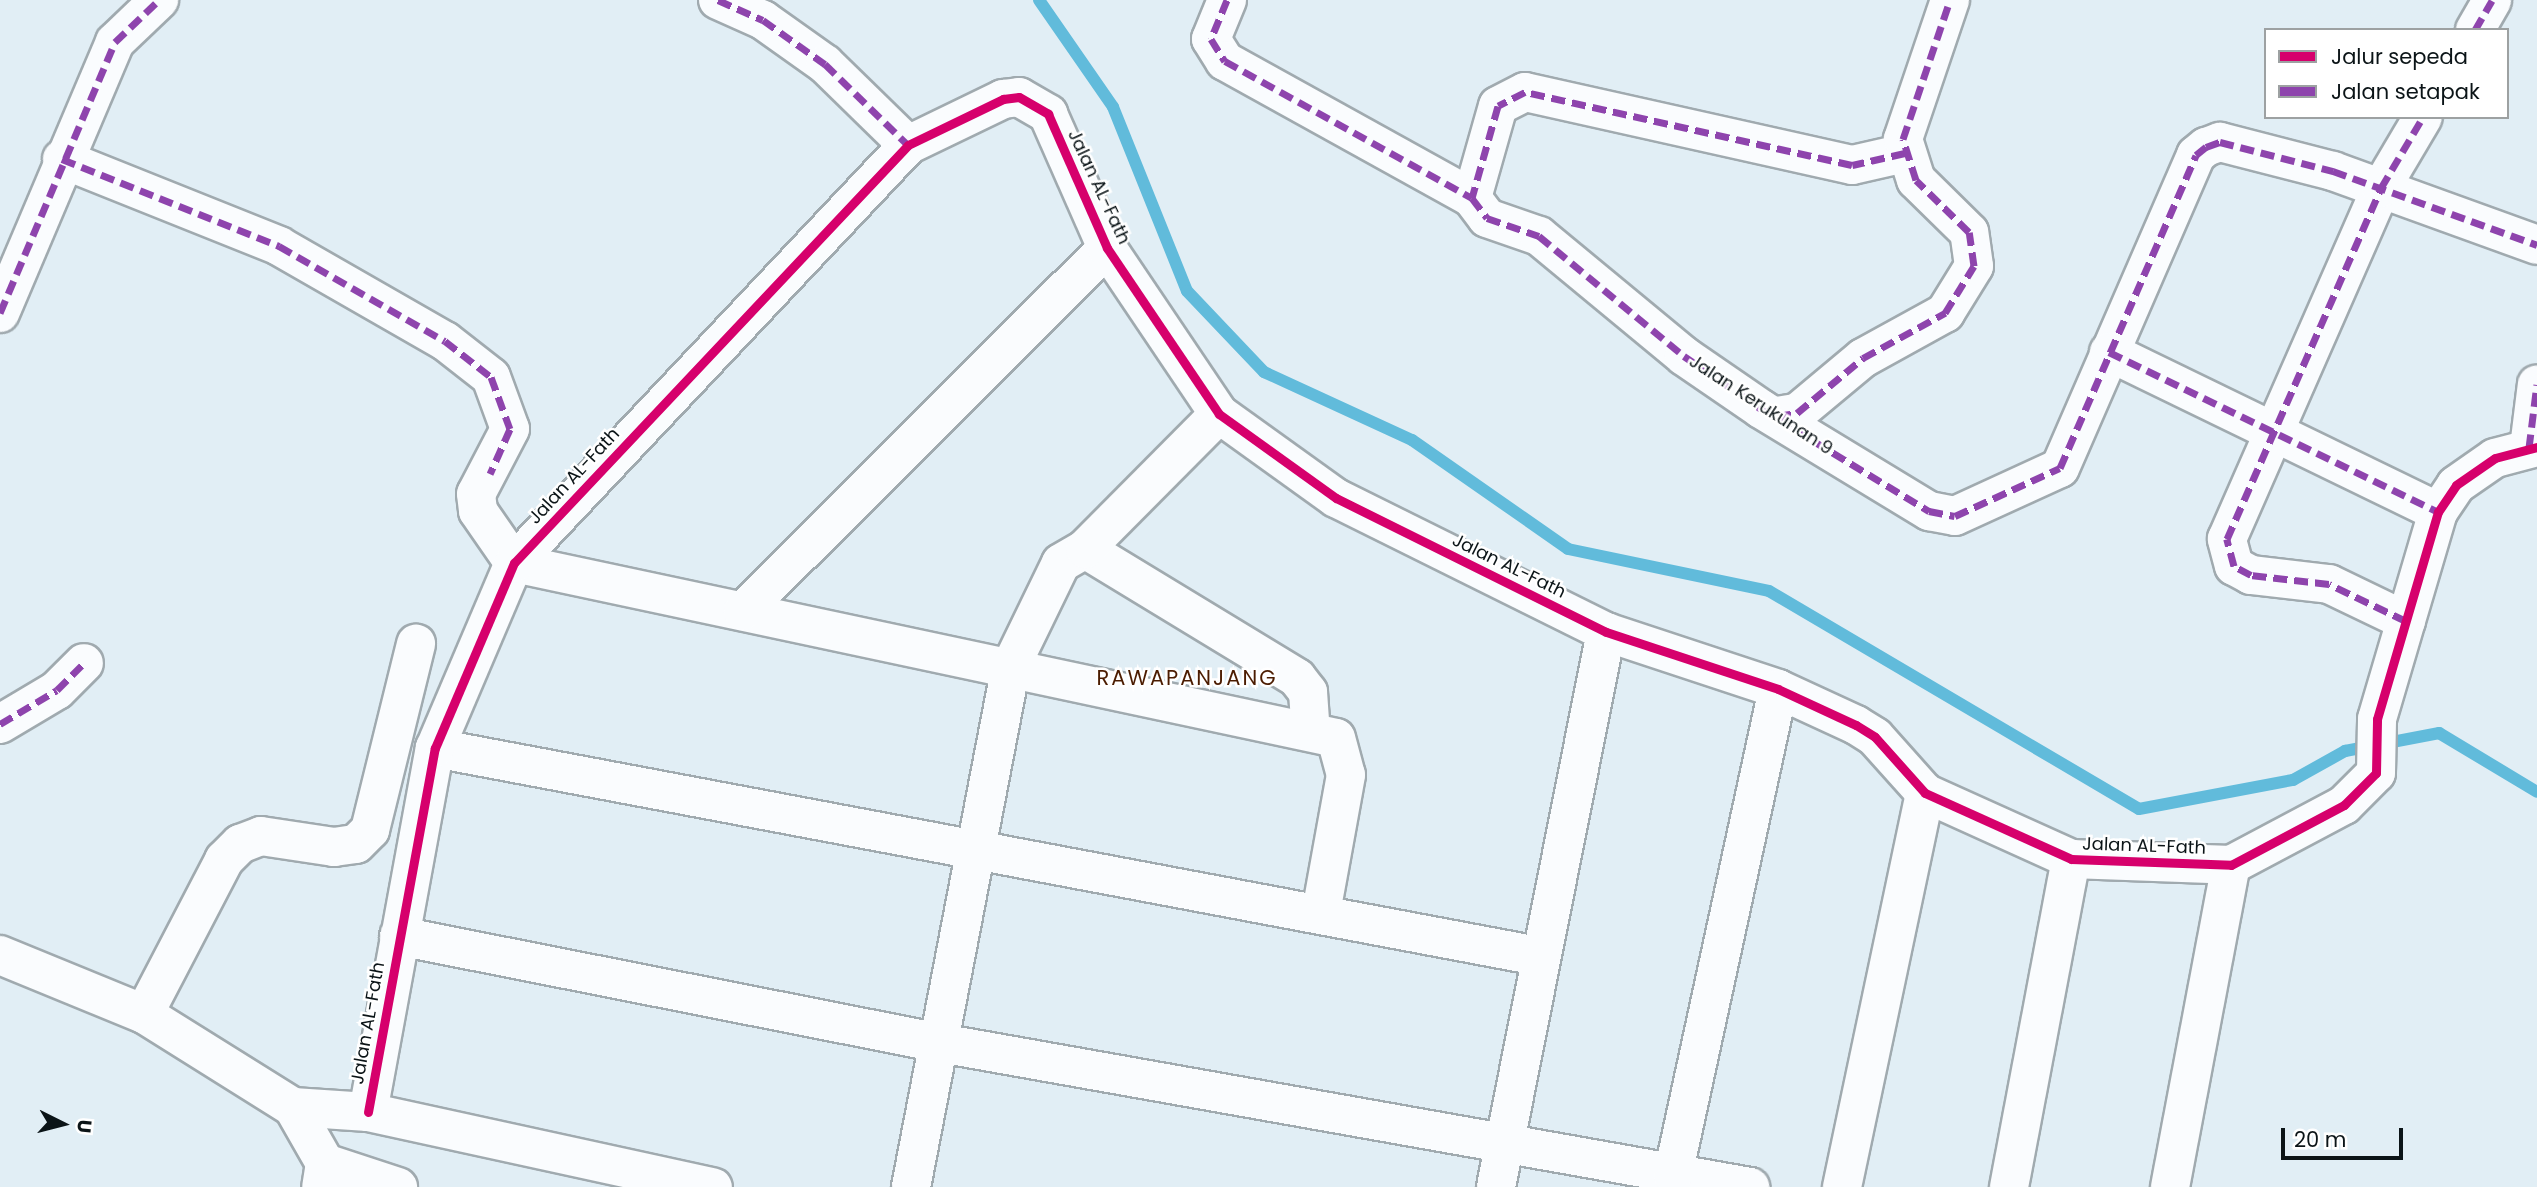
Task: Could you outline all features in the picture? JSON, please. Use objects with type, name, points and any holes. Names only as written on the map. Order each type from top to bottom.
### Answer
[{"type":"street","points":[[0,313],[62,159],[115,42],[159,0]]},
{"type":"street","points":[[719,0],[763,20],[825,64],[908,145]]},
{"type":"street","name":"Jalan Kerukunan 9","points":[[1227,0],[1211,39],[1224,61],[1472,198],[1486,218],[1539,236],[1684,356],[1929,511],[1955,516],[2060,468],[2196,155],[2206,147],[2220,142],[2381,188],[2537,245]]},
{"type":"street","points":[[1777,416],[1797,413],[1863,358],[1945,313],[1974,266],[1969,232],[1916,180],[1905,153],[1910,103],[1950,0]]},
{"type":"street","points":[[2476,28],[2492,0]]},
{"type":"street","points":[[1472,198],[1498,106],[1525,92],[1852,165],[1905,153]]},
{"type":"street","name":"Jalan AL-Fath","points":[[368,1112],[435,748],[514,563],[908,145],[1003,99],[1035,102],[1048,114],[1107,247],[1219,414],[1336,498],[1606,632],[1779,690],[1875,737],[1925,793],[2071,859],[2231,865]]},
{"type":"street","points":[[2406,621],[2329,584],[2251,575],[2234,566],[2227,539],[2381,188],[2422,119]]},
{"type":"street","points":[[62,159],[279,246],[445,341],[491,377],[510,429],[476,494],[478,511],[514,563],[1011,666],[1336,738],[1346,775],[1321,912]]},
{"type":"street","points":[[743,611],[1107,247]]},
{"type":"street","points":[[2109,352],[2273,436],[2438,512]]},
{"type":"street","points":[[2170,1187],[2231,865],[2344,805],[2376,773],[2377,719],[2438,512],[2456,485],[2495,458],[2533,448],[2537,384]]},
{"type":"street","points":[[911,1187],[979,854],[1011,666],[1039,597],[1061,563],[1085,549],[1219,414]]},
{"type":"street","points":[[1085,549],[1297,678],[1308,692],[1311,731]]},
{"type":"street","points":[[1496,1187],[1538,956],[1606,632]]},
{"type":"street","points":[[144,1014],[224,860],[240,844],[261,836],[334,847],[356,844],[370,830],[416,644]]},
{"type":"street","points":[[0,724],[41,702],[84,663]]},
{"type":"street","points":[[1673,1175],[1779,690]]},
{"type":"street","points":[[435,748],[979,854],[1321,912],[1538,956]]},
{"type":"street","points":[[1842,1187],[1925,793]]},
{"type":"street","points":[[2009,1187],[2071,859]]},
{"type":"street","points":[[399,936],[940,1043],[1750,1187]]},
{"type":"street","points":[[0,955],[144,1014],[293,1107],[368,1112],[698,1186]]},
{"type":"street","points":[[293,1107],[323,1175],[382,1186]]},
{"type":"waterway","points":[[1039,0],[1113,107],[1187,291],[1264,372],[1412,440],[1568,549],[1769,591],[2139,809],[2293,780],[2345,751],[2439,733],[2537,792]]},
{"type":"marked path","points":[[0,313],[115,42],[159,0]]},
{"type":"marked path","points":[[718,0],[763,20],[825,64],[908,145]]},
{"type":"marked path","points":[[1227,0],[1211,39],[1225,61],[1472,198]]},
{"type":"marked path","points":[[1777,416],[1797,413],[1863,358],[1945,313],[1974,266],[1969,232],[1916,180],[1903,139],[1950,0]]},
{"type":"marked path","points":[[2476,28],[2492,0]]},
{"type":"marked path","points":[[1905,153],[1852,165],[1525,92],[1498,106],[1472,198],[1487,218],[1539,236],[1684,356],[1761,409],[1929,511],[1955,516],[2060,468],[2196,155],[2206,147],[2220,142],[2333,171],[2537,245]]},
{"type":"marked path","points":[[2406,621],[2329,584],[2251,575],[2234,566],[2227,539],[2381,188],[2422,119]]},
{"type":"marked path","points":[[62,159],[279,246],[445,341],[491,377],[510,429],[490,474]]},
{"type":"marked path","points":[[2109,352],[2438,512]]},
{"type":"marked path","points":[[2529,448],[2537,384]]},
{"type":"marked path","points":[[0,724],[57,690],[84,663]]},
{"type":"cycle path","points":[[368,1112],[435,748],[514,563],[908,145],[1003,99],[1019,97],[1048,114],[1107,248],[1219,414],[1336,498],[1606,632],[1778,689],[1856,725],[1875,737],[1925,793],[2071,859],[2231,865],[2344,805],[2376,773],[2377,719],[2438,512],[2456,485],[2495,458],[2537,447]]},
{"type":"district","name":"RAWAPANJANG","points":[[1187,678]]}]
